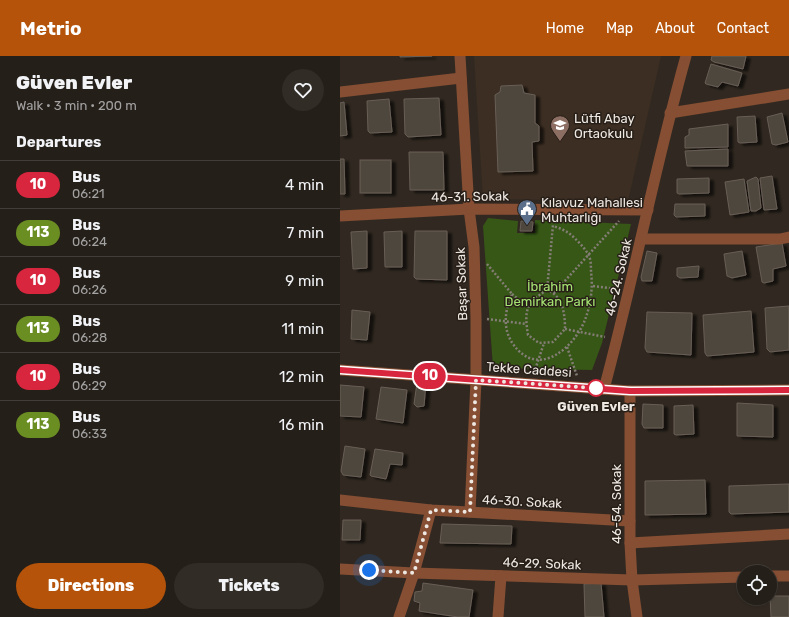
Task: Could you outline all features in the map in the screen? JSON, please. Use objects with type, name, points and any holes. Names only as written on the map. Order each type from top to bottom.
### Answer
[{"type":"street","name":"Başar Sokak","points":[[460,56],[470,209],[474,247],[476,318],[476,380],[470,512]]},
{"type":"street","name":"46-24. Sokak","points":[[604,389],[618,339],[628,290],[670,113],[686,56]]},
{"type":"street","points":[[340,92],[461,78]]},
{"type":"street","points":[[670,113],[789,94]]},
{"type":"street","name":"46-31. Sokak","points":[[340,216],[470,209],[648,210]]},
{"type":"street","points":[[641,239],[780,239],[789,237]]},
{"type":"street","name":"Tekke Caddesi","points":[[340,370],[630,391],[789,390]]},
{"type":"street","name":"46-54. Sokak","points":[[630,391],[630,543],[632,580],[637,617]]},
{"type":"street","name":"46-30. Sokak","points":[[340,500],[431,510],[630,522]]},
{"type":"street","points":[[400,617],[414,573],[431,510]]},
{"type":"street","points":[[630,543],[789,534]]},
{"type":"street","name":"46-29. Sokak","points":[[340,568],[414,573],[632,580],[737,577]]},
{"type":"street","points":[[498,617],[500,576]]},
{"type":"street","points":[[777,576],[789,576]]},
{"type":"path","points":[[547,290],[555,209]]},
{"type":"path","points":[[554,293],[630,209]]},
{"type":"path","points":[[512,294],[507,306],[506,329],[510,340],[517,350],[526,357],[538,360],[545,360],[562,353],[578,332],[586,317],[592,286],[589,255],[569,234],[553,226]]},
{"type":"path","points":[[486,264],[512,294],[528,307]]},
{"type":"path","points":[[592,286],[628,290]]},
{"type":"path","points":[[547,290],[554,293],[559,301],[565,316],[565,329],[553,342],[539,343],[528,335],[526,324],[528,307],[536,297],[547,290]]},
{"type":"path","points":[[476,318],[526,324]]},
{"type":"path","points":[[565,329],[618,339]]},
{"type":"path","points":[[530,384],[544,343]]},
{"type":"path","points":[[567,346],[580,387]]},
{"type":"shaded area","name":"Lütfi Abay Ortaokulu","points":[[474,56],[661,56],[628,201],[483,199]]},
{"type":"green space","name":"İbrahim Demirkan Parkı","points":[[488,218],[518,221],[517,233],[535,233],[535,220],[631,224],[602,343],[592,370],[493,368],[483,226]]},
{"type":"building","points":[[400,56],[432,56],[400,57]]},
{"type":"building","points":[[712,56],[746,56],[743,69],[714,62],[711,60]]},
{"type":"building","points":[[711,64],[742,73],[738,86],[722,82],[718,87],[706,84],[705,83]]},
{"type":"building","points":[[522,85],[524,93],[535,95],[535,123],[539,126],[539,141],[532,142],[533,171],[498,172],[495,95],[500,92],[501,86]]},
{"type":"building","points":[[439,98],[441,135],[408,137],[405,134],[404,99]]},
{"type":"building","points":[[389,99],[392,132],[370,133],[368,131],[367,101]]},
{"type":"building","points":[[344,102],[347,135],[340,136],[340,103]]},
{"type":"building","points":[[782,113],[788,142],[776,145],[772,144],[767,117]]},
{"type":"building","points":[[755,116],[757,142],[738,142],[737,117]]},
{"type":"building","points":[[728,124],[728,147],[685,148],[685,137],[689,135],[689,129]]},
{"type":"building","points":[[728,149],[728,166],[687,166],[685,151]]},
{"type":"building","points":[[409,152],[443,152],[444,190],[410,190]]},
{"type":"building","points":[[340,159],[344,159],[345,194],[340,194]]},
{"type":"building","points":[[360,160],[391,160],[391,193],[360,193]]},
{"type":"building","points":[[772,176],[777,209],[764,210],[760,178]]},
{"type":"building","points":[[756,177],[758,179],[761,208],[756,211],[751,211],[747,181]]},
{"type":"building","points":[[709,178],[709,193],[677,193],[677,179]]},
{"type":"building","points":[[744,179],[749,212],[730,215],[725,182]]},
{"type":"building","points":[[675,204],[705,204],[705,216],[676,217],[674,215]]},
{"type":"building","name":"Kılavuz Mahallesi Muhtarlığı","points":[[521,221],[533,222],[532,231],[520,231]]},
{"type":"building","points":[[367,231],[367,268],[353,269],[351,232]]},
{"type":"building","points":[[402,231],[402,267],[385,267],[384,232]]},
{"type":"building","points":[[415,231],[447,231],[447,280],[416,279],[414,277]]},
{"type":"building","points":[[782,243],[786,266],[773,269],[773,281],[764,283],[762,282],[756,247]]},
{"type":"building","points":[[647,251],[657,253],[652,281],[642,281],[641,277]]},
{"type":"building","points":[[742,251],[746,275],[732,278],[727,276],[724,254]]},
{"type":"building","points":[[699,266],[698,277],[680,278],[677,276],[677,268]]},
{"type":"building","points":[[789,306],[789,350],[770,352],[767,349],[765,308]]},
{"type":"building","points":[[352,310],[370,312],[367,340],[351,339]]},
{"type":"building","points":[[751,311],[754,352],[707,356],[705,353],[703,315]]},
{"type":"building","points":[[647,312],[692,313],[691,355],[647,352],[645,348]]},
{"type":"building","points":[[426,382],[424,406],[417,407],[414,404],[417,383]]},
{"type":"building","points":[[340,385],[364,387],[361,417],[340,416]]},
{"type":"building","points":[[381,387],[407,390],[403,423],[376,419]]},
{"type":"building","points":[[737,403],[773,405],[773,437],[737,436]]},
{"type":"building","points":[[643,404],[663,405],[663,428],[644,428],[642,424]]},
{"type":"building","points":[[693,405],[694,434],[674,434],[674,406]]},
{"type":"building","points":[[345,446],[365,449],[361,477],[343,475],[341,471]]},
{"type":"building","points":[[375,449],[403,453],[402,465],[390,464],[386,479],[370,475]]},
{"type":"building","points":[[705,480],[706,514],[645,515],[645,481]]},
{"type":"building","points":[[789,484],[789,512],[731,514],[729,512],[729,486]]},
{"type":"building","points":[[343,520],[361,520],[360,540],[342,540]]},
{"type":"building","points":[[442,524],[512,526],[511,544],[440,543]]},
{"type":"building","points":[[423,583],[473,590],[469,617],[458,617],[419,611],[420,603],[414,601],[415,592],[422,591]]},
{"type":"building","points":[[601,583],[604,617],[585,617],[584,584]]},
{"type":"building","points":[[777,596],[789,596],[789,617],[771,617],[770,605],[777,605]]},
{"type":"bus line","name":"10","points":[[340,370],[630,391],[789,390]]},
{"type":"place","name":"Lütfi Abay Ortaokulu","points":[[560,142]]},
{"type":"place","name":"Kılavuz Mahallesi Muhtarlığı","points":[[527,226]]},
{"type":"place","name":"Güven Evler","points":[[596,388]]},
{"type":"route","points":[[369,570],[414,573],[431,510],[470,512],[476,380],[596,388]]}]
